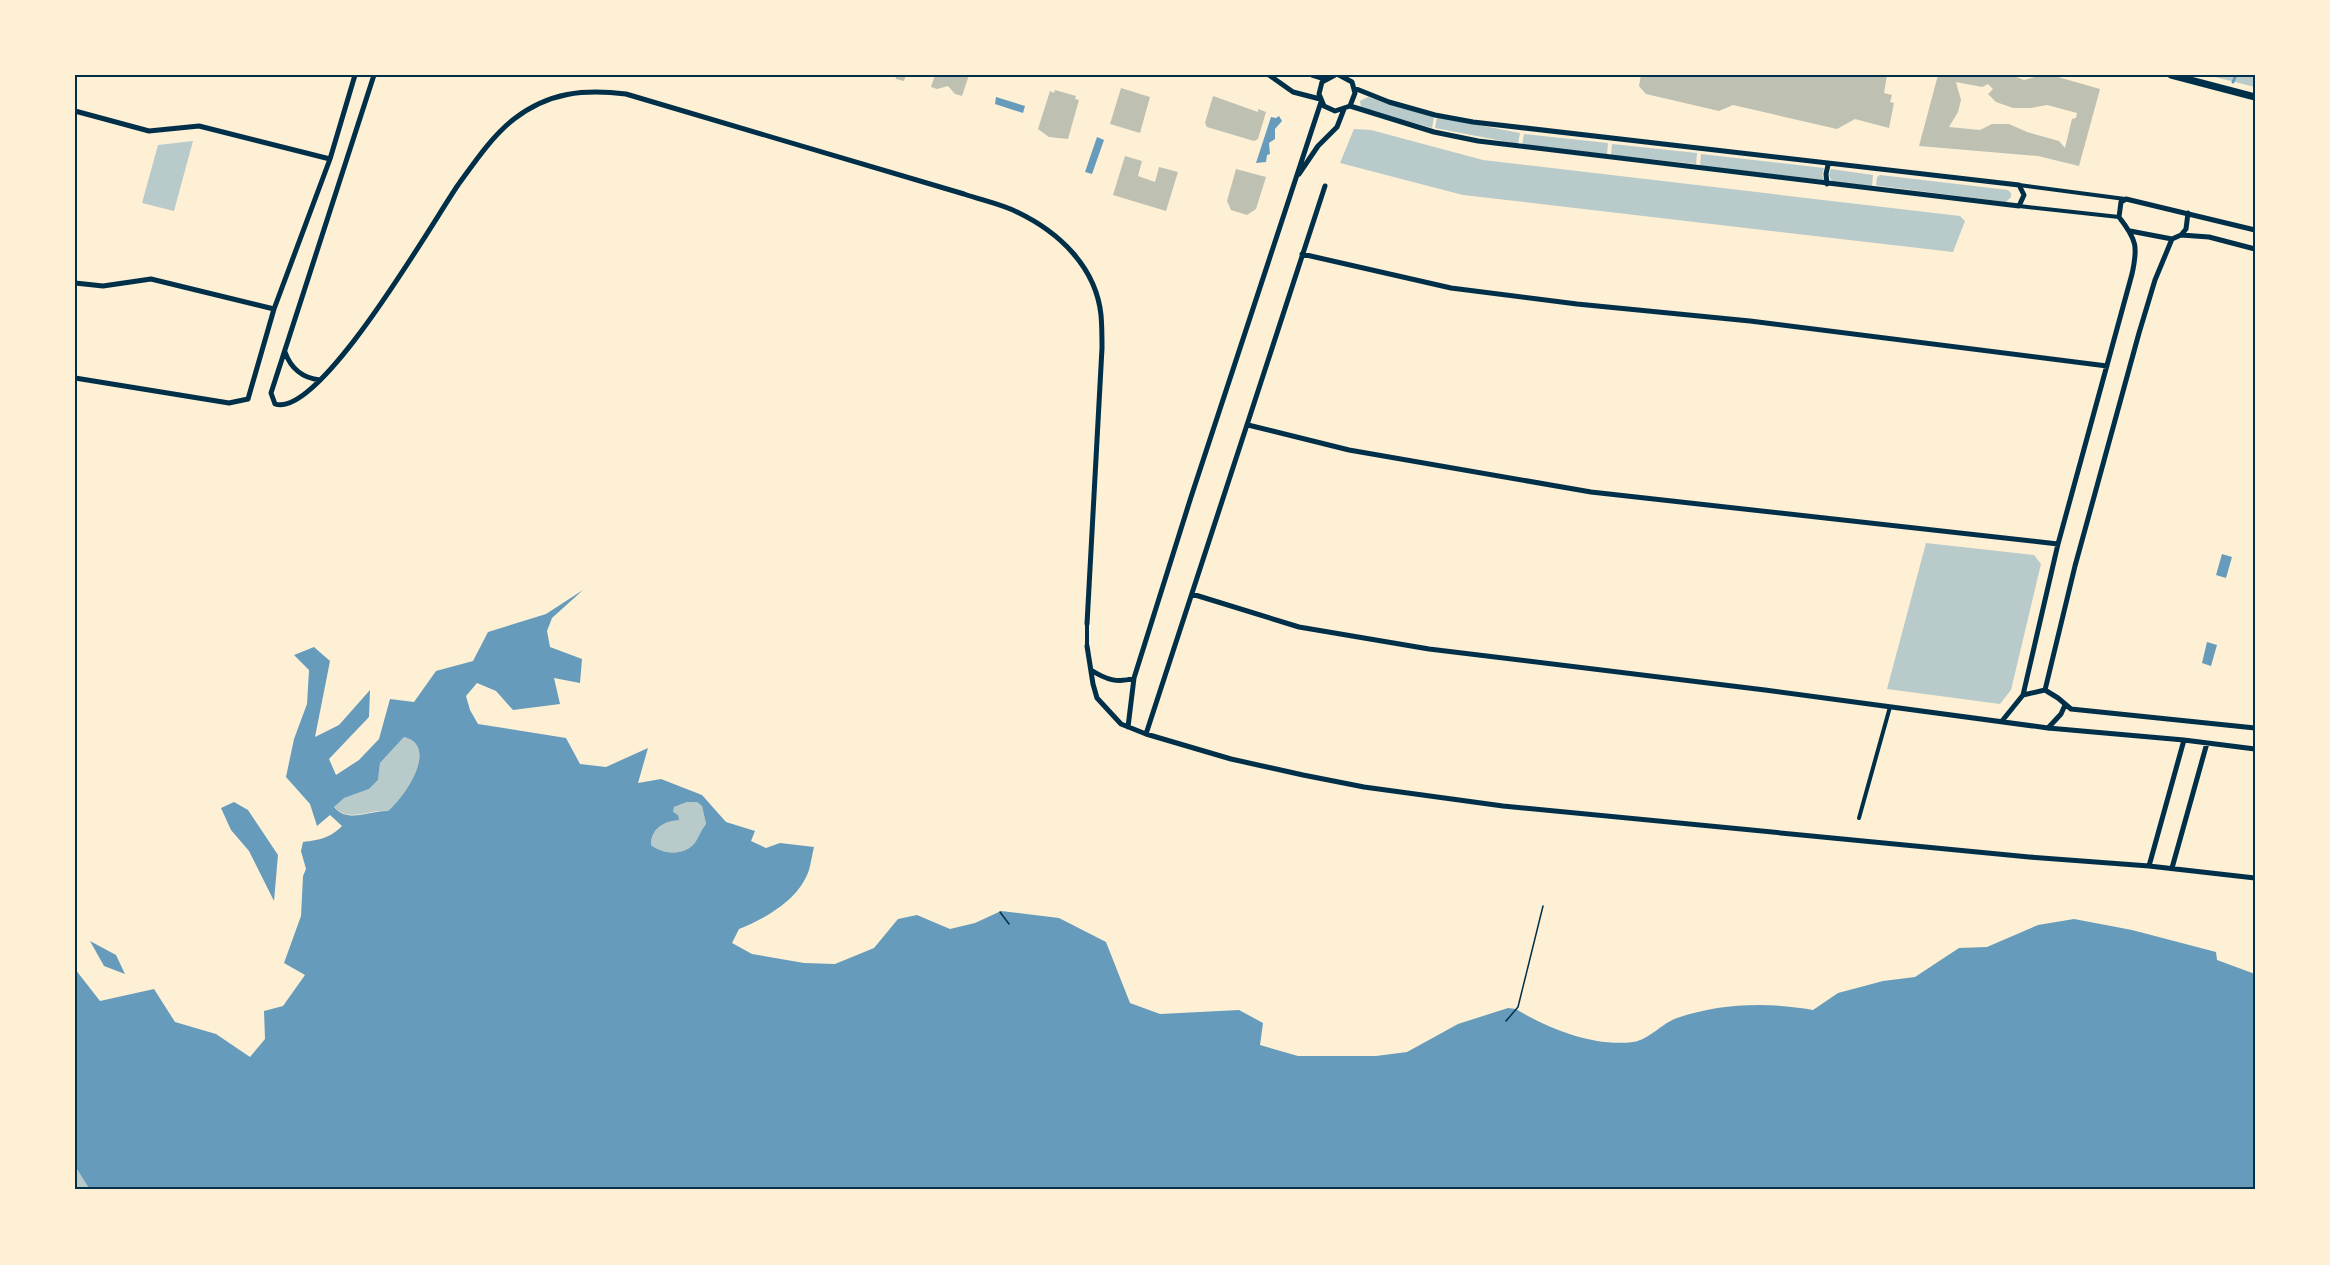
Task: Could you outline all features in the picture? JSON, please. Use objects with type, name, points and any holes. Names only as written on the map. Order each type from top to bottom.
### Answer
[{"type":"main road","points":[[2171,75],[2255,97]]},
{"type":"street","points":[[75,378],[229,403],[248,399],[274,309],[330,159],[355,75]]},
{"type":"street","points":[[374,75],[271,397],[278,405],[288,402],[320,380],[347,351],[388,294],[458,185],[513,120],[539,103],[566,93],[596,90],[626,94],[1016,211],[1054,234],[1080,259],[1092,281],[1101,314],[1102,348],[1087,646],[1095,691],[1102,705],[1112,717],[1128,727],[1231,759],[1364,787],[1491,804],[1808,836],[2172,868],[2255,878]]},
{"type":"street","points":[[1269,75],[1293,92],[1320,100],[1331,110],[1347,108],[1434,132],[1478,141],[2119,217]]},
{"type":"street","points":[[1312,75],[1332,76],[1389,102],[1435,115],[1473,122],[2126,199],[2255,230]]},
{"type":"street","points":[[1294,180],[1318,146],[1337,127],[1354,98],[1355,75]]},
{"type":"street","points":[[1128,727],[1134,678],[1320,100],[1320,86],[1332,76]]},
{"type":"street","points":[[75,111],[149,131],[198,126],[330,159]]},
{"type":"street","points":[[1827,184],[1828,165]]},
{"type":"street","points":[[2019,185],[2024,195],[2019,206]]},
{"type":"street","points":[[1146,734],[1325,186]]},
{"type":"street","points":[[2002,721],[2023,695],[2058,544],[2137,254],[2136,242],[2119,217],[2119,208],[2126,199]]},
{"type":"street","points":[[2130,231],[2172,239],[2181,235],[2186,229],[2188,213]]},
{"type":"street","points":[[2181,235],[2209,237],[2255,249]]},
{"type":"street","points":[[2045,690],[2075,566],[2139,333],[2155,280],[2172,239]]},
{"type":"street","points":[[1302,254],[1451,288],[1577,304],[1750,321],[2107,366]]},
{"type":"street","points":[[75,283],[103,286],[151,279],[274,309]]},
{"type":"street","points":[[285,352],[291,366],[299,373],[310,379],[320,380]]},
{"type":"street","points":[[1248,425],[1349,450],[1591,492],[2058,544]]},
{"type":"street","points":[[1192,594],[1299,627],[1429,649],[2049,728],[2255,749]]},
{"type":"street","points":[[1091,670],[1110,680],[1127,681],[1134,678]]},
{"type":"street","points":[[2023,695],[2045,690],[2071,709],[2140,718],[2255,728]]},
{"type":"street","points":[[2049,728],[2061,714],[2065,705]]},
{"type":"street","points":[[1859,818],[1890,707]]},
{"type":"street","points":[[2150,866],[2184,740]]},
{"type":"street","points":[[2172,868],[2207,743]]},
{"type":"path","points":[[1506,1022],[1518,1007],[1543,906]]},
{"type":"path","points":[[1000,912],[1010,924]]},
{"type":"shaded area","points":[[2207,75],[2255,75],[2255,87]]},
{"type":"shaded area","points":[[1368,97],[1434,117],[1432,128],[1361,107],[1360,101]]},
{"type":"shaded area","points":[[1437,117],[1520,133],[1518,144],[1435,128]]},
{"type":"shaded area","points":[[1354,129],[1371,130],[1483,160],[1960,216],[1965,221],[1953,252],[1463,195],[1340,163]]},
{"type":"shaded area","points":[[1524,134],[1608,143],[1607,155],[1522,145]]},
{"type":"shaded area","points":[[193,141],[174,211],[142,203],[158,145]]},
{"type":"shaded area","points":[[1612,144],[1697,153],[1696,164],[1611,155]]},
{"type":"shaded area","points":[[1701,154],[1824,168],[1822,175],[1824,180],[1700,166]]},
{"type":"shaded area","points":[[1831,169],[1873,175],[1872,186],[1832,182],[1829,175]]},
{"type":"shaded area","points":[[1880,175],[2008,190],[2011,197],[2006,202],[1880,186],[1876,185],[1877,177]]},
{"type":"shaded area","points":[[1926,543],[2034,555],[2041,564],[2011,690],[2000,704],[1887,689]]},
{"type":"shaded area","points":[[404,737],[414,742],[419,751],[419,761],[410,784],[388,811],[353,815],[340,812],[334,807],[343,798],[369,789],[378,780],[380,763]]},
{"type":"shaded area","points":[[687,802],[697,802],[702,806],[706,824],[695,843],[688,849],[678,852],[661,850],[651,845],[656,829],[671,820],[674,807]]},
{"type":"shaded area","points":[[75,1166],[90,1190],[75,1190]]},
{"type":"water","points":[[996,97],[1025,106],[1023,113],[995,104]]},
{"type":"water","points":[[1279,116],[1282,121],[1275,129],[1275,139],[1269,143],[1270,154],[1267,155],[1266,162],[1256,163],[1271,117]]},
{"type":"water","points":[[1097,137],[1104,140],[1092,174],[1085,172]]},
{"type":"water","points":[[2222,554],[2232,557],[2226,578],[2216,575]]},
{"type":"water","points":[[583,590],[552,618],[547,631],[550,647],[582,659],[580,683],[554,678],[560,704],[513,710],[496,691],[477,683],[466,696],[470,710],[478,724],[566,738],[580,764],[606,767],[648,748],[638,783],[661,779],[702,795],[726,822],[755,831],[751,841],[766,848],[780,843],[814,847],[804,881],[790,899],[760,919],[739,929],[732,943],[752,954],[804,963],[835,964],[874,948],[898,919],[917,915],[950,929],[975,923],[1001,911],[1059,918],[1106,942],[1130,1003],[1160,1014],[1239,1010],[1263,1023],[1260,1045],[1298,1056],[1376,1056],[1407,1052],[1458,1024],[1508,1008],[1516,1009],[1572,1035],[1618,1043],[1639,1041],[1671,1020],[1710,1009],[1762,1005],[1813,1010],[1838,993],[1883,981],[1915,977],[1959,948],[1987,947],[2038,925],[2074,919],[2132,930],[2216,952],[2217,960],[2255,974],[2255,1190],[90,1190],[75,1166],[75,969],[100,1001],[154,989],[175,1022],[216,1034],[250,1057],[265,1039],[264,1011],[283,1006],[305,975],[284,963],[301,916],[303,876],[306,869],[301,851],[303,842],[324,838],[342,826],[330,815],[317,826],[310,804],[286,777],[294,739],[307,704],[309,670],[294,655],[314,647],[330,661],[315,737],[339,725],[370,690],[369,717],[329,759],[336,775],[359,760],[379,739],[390,699],[414,702],[436,671],[473,661],[488,632],[546,614]],"holes":[[[404,737],[414,742],[419,751],[419,761],[410,784],[395,804],[388,811],[360,815],[346,815],[334,807],[344,798],[369,789],[378,780],[380,763]],[[687,802],[697,802],[702,806],[706,824],[695,843],[688,849],[678,852],[661,850],[651,845],[653,834],[659,827],[679,820],[678,815],[673,812],[674,807]]]},
{"type":"water","points":[[2207,642],[2217,645],[2211,666],[2202,663]]},
{"type":"water","points":[[234,802],[248,810],[278,855],[274,901],[249,851],[231,830],[221,808]]},
{"type":"water","points":[[90,941],[116,955],[125,974],[104,966]]},
{"type":"building","points":[[895,75],[906,75],[904,81],[896,79]]},
{"type":"building","points":[[935,75],[969,75],[962,96],[955,94],[948,86],[937,89],[931,87]]},
{"type":"building","points":[[1641,75],[1887,75],[1884,93],[1892,95],[1890,102],[1894,103],[1889,128],[1855,119],[1837,129],[1733,105],[1719,111],[1646,94],[1639,86]]},
{"type":"building","points":[[1938,75],[2011,75],[2024,80],[2051,75],[2100,89],[2079,166],[2038,156],[1919,146]],"holes":[[[1956,82],[1982,87],[1988,84],[1993,89],[1988,94],[1996,102],[2013,108],[2047,105],[2077,113],[2076,118],[2072,119],[2065,148],[2059,141],[2009,124],[1992,124],[1980,130],[1949,127],[1958,112],[1961,100]]]},
{"type":"building","points":[[1121,88],[1150,97],[1140,133],[1110,124]]},
{"type":"building","points":[[1055,90],[1076,96],[1075,99],[1079,100],[1068,139],[1049,137],[1038,129],[1050,91],[1054,93]]},
{"type":"building","points":[[1213,96],[1258,112],[1258,109],[1266,112],[1258,139],[1254,141],[1207,127],[1205,123]]},
{"type":"building","points":[[1125,156],[1142,161],[1138,176],[1155,182],[1159,167],[1178,172],[1166,211],[1113,195]]},
{"type":"building","points":[[1236,169],[1266,177],[1256,209],[1247,215],[1231,210],[1227,201]]},
{"type":"waterway","points":[[2233,82],[2236,75]]}]
